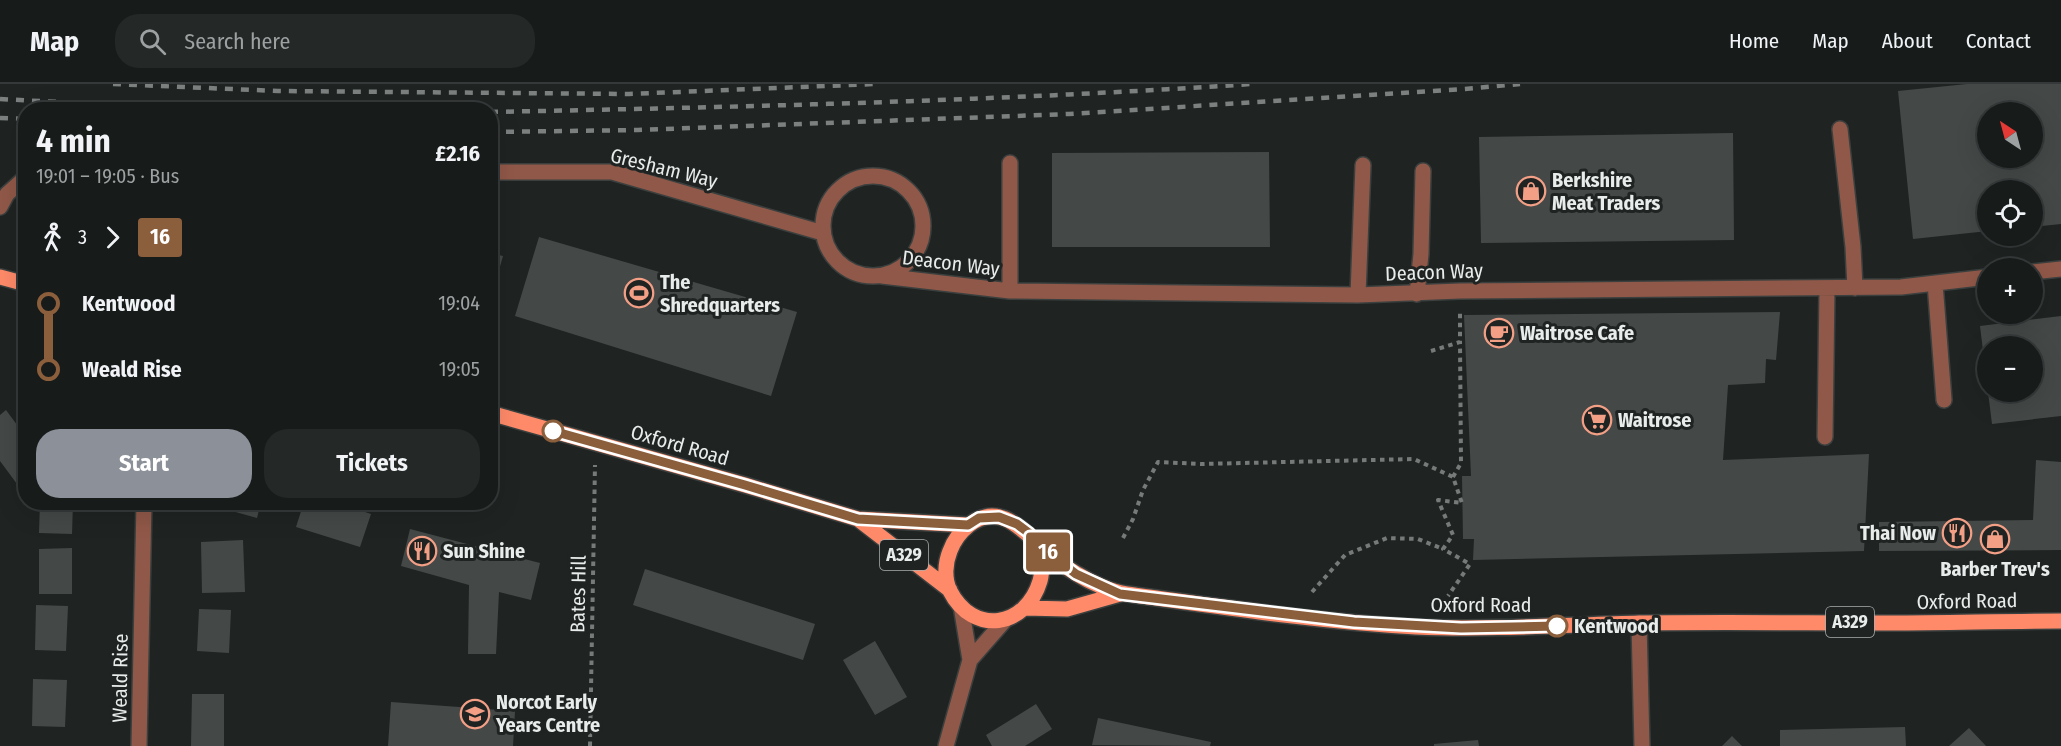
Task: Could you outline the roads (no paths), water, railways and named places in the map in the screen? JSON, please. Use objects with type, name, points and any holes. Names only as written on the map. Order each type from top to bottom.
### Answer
[{"type":"main road","points":[[0,277],[18,282]]},
{"type":"main road","name":"Oxford Road","points":[[498,415],[858,519],[968,525]]},
{"type":"main road","points":[[999,517],[1017,524],[1029,533],[1042,548],[1041,579],[1025,608],[1005,620],[994,623],[974,616],[961,606],[946,580],[946,561],[957,536],[968,525],[979,518],[999,517]]},
{"type":"main road","name":"Oxford Road","points":[[858,519],[950,590]]},
{"type":"main road","name":"Oxford Road","points":[[1042,548],[1076,574],[1120,594],[1288,615],[1416,627],[1472,628],[1639,623],[2061,621]]},
{"type":"main road","name":"Oxford Road","points":[[1025,608],[1067,609],[1120,594]]},
{"type":"street","points":[[1840,129],[1853,247],[1855,288]]},
{"type":"street","points":[[1010,163],[1010,291]]},
{"type":"street","points":[[1358,294],[1363,165]]},
{"type":"street","points":[[1417,294],[1421,254],[1423,171]]},
{"type":"street","name":"Gresham Way","points":[[498,172],[612,172],[823,233]]},
{"type":"street","name":"Deacon Way","points":[[882,276],[898,270],[911,260],[920,245],[924,229],[922,212],[915,197],[903,185],[888,177],[871,175],[855,179],[840,187],[829,200],[823,216],[823,233],[828,249],[837,262],[850,271],[866,276],[1010,291],[1417,294],[1460,291],[1901,287],[1977,278]]},
{"type":"street","points":[[0,207],[7,194],[18,184]]},
{"type":"street","points":[[2043,271],[2061,269]]},
{"type":"street","points":[[1935,283],[1944,400]]},
{"type":"street","points":[[1825,437],[1827,288]]},
{"type":"street","name":"Weald Rise","points":[[139,746],[144,510]]},
{"type":"street","points":[[946,746],[970,660],[961,606]]},
{"type":"street","points":[[970,660],[1005,620]]},
{"type":"street","points":[[1639,623],[1642,746]]},
{"type":"railway","points":[[113,84],[278,91],[629,94],[875,84]]},
{"type":"railway","points":[[498,112],[966,99],[1251,84]]},
{"type":"railway","points":[[498,132],[638,130],[1069,114],[1520,84]]},
{"type":"railway","points":[[0,99],[59,102]]},
{"type":"railway","points":[[0,118],[18,119]]},
{"type":"place","name":"Berkshire Meat Traders","points":[[1531,191]]},
{"type":"place","name":"The Shredquarters","points":[[639,293]]},
{"type":"place","name":"Waitrose Cafe","points":[[1499,333]]},
{"type":"place","name":"Waitrose","points":[[1597,420]]},
{"type":"place","name":"Thai Now","points":[[1957,533]]},
{"type":"place","name":"Barber Trev's","points":[[1995,539]]},
{"type":"place","name":"Sun Shine","points":[[422,551]]},
{"type":"place","name":"Kentwood","points":[[1557,626]]},
{"type":"place","name":"Norcot Early Years Centre","points":[[475,714]]}]
